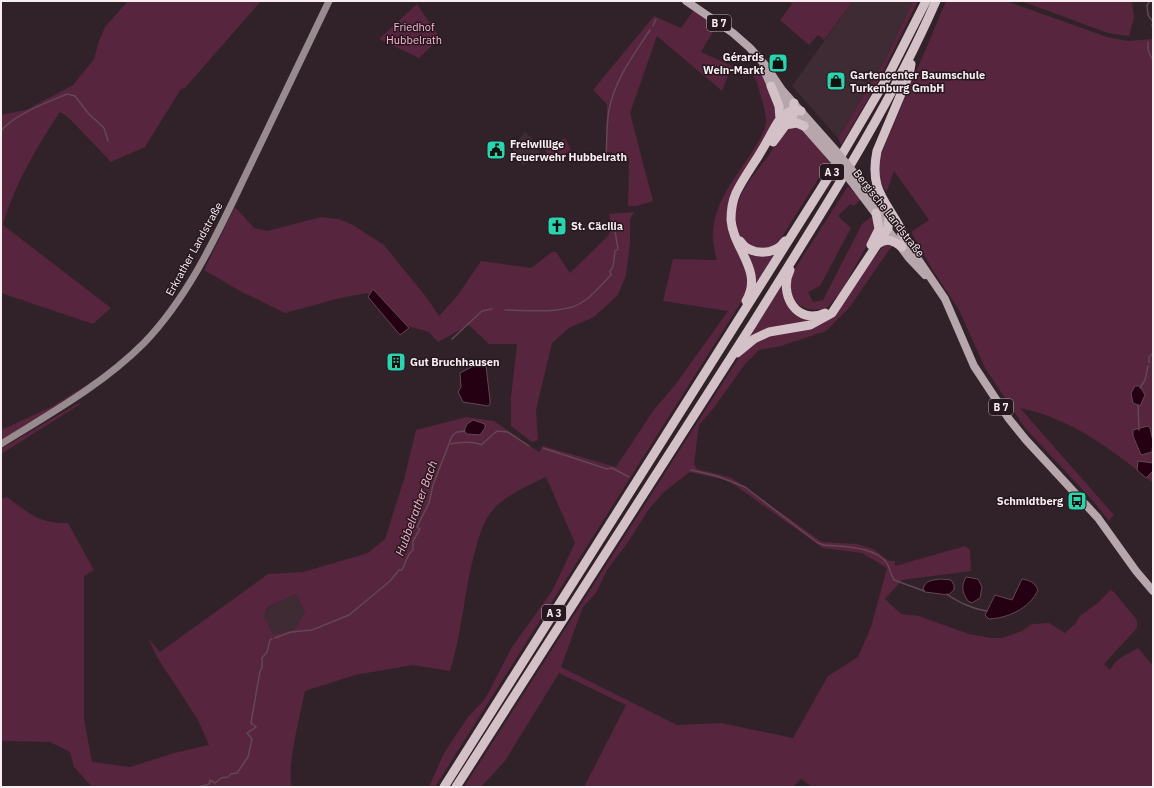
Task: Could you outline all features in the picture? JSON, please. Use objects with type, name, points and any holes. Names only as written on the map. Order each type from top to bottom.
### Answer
[{"type":"highway","name":"A 3","points":[[444,787],[730,335],[866,116],[905,44],[926,1]]},
{"type":"highway","name":"A 3","points":[[456,787],[729,361],[864,143],[914,51],[936,1]]},
{"type":"highway","points":[[903,243],[875,183],[874,163],[877,151],[909,75],[914,51]]},
{"type":"highway","points":[[772,88],[779,106],[782,122],[743,186],[736,201],[734,220],[736,231],[742,243],[756,252],[769,252],[776,249],[783,243],[788,234],[797,228]]},
{"type":"highway","points":[[730,335],[730,326],[748,297],[752,278],[749,263],[736,240],[732,228],[733,203],[738,188],[782,122],[795,109]]},
{"type":"highway","points":[[782,122],[797,123],[804,126]]},
{"type":"highway","points":[[807,236],[788,275],[786,293],[791,303],[798,311],[808,315],[816,315],[825,312],[837,303],[851,280],[877,233],[879,226],[876,212]]},
{"type":"highway","points":[[729,361],[754,339],[769,332],[810,325],[832,313],[888,228],[889,218]]},
{"type":"highway","points":[[877,245],[882,241],[889,240],[903,243]]},
{"type":"main road","name":"Bergische Landstraße","points":[[686,1],[733,33],[750,48],[786,95],[804,126],[834,154]]},
{"type":"main road","name":"Bergische Landstraße","points":[[762,62],[772,88],[795,109],[889,218],[916,266],[932,280],[949,307],[977,371],[1009,419],[1026,440],[1098,518],[1136,571],[1153,591]]},
{"type":"main road","points":[[772,88],[782,95],[786,95]]},
{"type":"main road","name":"Bergische Landstraße","points":[[853,178],[888,228],[903,243]]},
{"type":"street","name":"Erkrather Landstraße","points":[[1,444],[64,406],[105,377],[145,342],[169,314],[208,250],[329,1]]},
{"type":"shaded area","name":"Gartencenter Baumschule Turkenburg GmbH","points":[[853,1],[913,1],[886,58],[838,138],[792,86]]},
{"type":"shaded area","points":[[525,132],[531,137],[541,155],[523,165],[512,148]]},
{"type":"shaded area","points":[[373,289],[409,328],[400,335],[368,297]]},
{"type":"shaded area","points":[[479,363],[486,366],[490,400],[490,404],[488,406],[463,402],[458,392],[461,387],[460,373]]},
{"type":"shaded area","points":[[1135,386],[1140,386],[1145,395],[1140,406],[1133,403],[1131,393]]},
{"type":"shaded area","points":[[473,420],[485,424],[485,428],[480,435],[467,434],[464,431],[467,424]]},
{"type":"shaded area","points":[[1148,426],[1150,428],[1153,441],[1152,452],[1141,455],[1133,436],[1133,430]]},
{"type":"shaded area","points":[[1138,461],[1153,463],[1153,471],[1146,478],[1137,470]]},
{"type":"shaded area","points":[[966,577],[978,579],[982,587],[980,598],[972,603],[968,601],[963,592],[963,583]]},
{"type":"shaded area","points":[[941,579],[951,580],[954,585],[954,590],[948,595],[925,592],[923,589],[927,582]]},
{"type":"shaded area","points":[[1022,579],[1030,581],[1035,585],[1038,590],[1034,597],[1024,607],[1017,611],[1003,617],[989,619],[985,615],[995,595],[1012,600]]},
{"type":"shaded area","points":[[296,594],[305,612],[294,630],[273,634],[264,616],[269,607]]},
{"type":"green space","points":[[128,1],[261,1],[185,88],[181,89],[145,147],[111,162],[68,117],[60,112],[27,167],[13,195],[3,225],[111,308],[93,324],[1,293],[1,115],[26,110],[73,85],[94,59],[105,27]]},
{"type":"green space","points":[[789,1],[853,1],[824,40],[818,35],[809,45],[780,20],[792,4]]},
{"type":"green space","points":[[913,1],[918,1],[878,82],[841,145],[838,138],[886,58]]},
{"type":"green space","points":[[946,1],[1006,1],[1107,37],[1128,41],[1153,39],[1153,483],[1123,459],[1091,437],[1057,419],[1020,408],[1114,515],[1109,521],[1094,502],[1025,428],[985,368],[959,310],[932,269],[911,232],[929,220],[894,171],[887,191],[883,187],[877,164]]},
{"type":"green space","points":[[1021,1],[1132,1],[1134,18],[1129,36],[1108,33]]},
{"type":"green space","name":"Friedhof Hubbelrath","points":[[417,4],[440,38],[419,58],[379,39]]},
{"type":"green space","points":[[694,10],[717,25],[701,52],[732,66],[722,91],[657,36],[630,113],[653,201],[637,206],[628,206],[629,158],[606,151],[607,104],[593,90],[654,16],[681,28]]},
{"type":"green space","points":[[760,68],[778,113],[730,208],[749,280],[745,296],[435,787],[429,787],[444,753],[468,717],[485,699],[512,647],[552,591],[575,543],[546,477],[507,497],[494,508],[484,524],[474,555],[450,671],[413,665],[355,675],[305,691],[292,754],[292,787],[92,787],[74,767],[70,752],[50,742],[1,741],[1,499],[7,497],[28,513],[50,522],[68,523],[94,570],[84,576],[84,719],[92,762],[130,767],[174,753],[209,745],[198,720],[157,657],[148,638],[160,652],[268,574],[303,572],[368,553],[385,539],[404,479],[416,430],[466,417],[494,421],[539,452],[543,446],[616,467],[653,411],[675,385],[728,311],[663,301],[673,259],[717,260],[713,229],[716,215],[727,190],[763,134],[766,122],[758,84],[751,73]],"holes":[[[296,594],[305,612],[294,630],[273,634],[264,616],[268,607]]]},
{"type":"green space","points":[[794,127],[799,127],[812,138],[829,162],[777,245],[756,248],[745,242],[737,232],[734,221],[735,210],[746,187],[774,146],[787,131]]},
{"type":"green space","points":[[565,138],[571,150],[552,162],[545,150]]},
{"type":"green space","points":[[848,186],[861,199],[854,206],[850,204],[838,216],[851,228],[820,286],[808,292],[813,302],[823,300],[862,224],[872,216],[876,229],[842,290],[827,308],[818,310],[803,307],[798,304],[791,292],[791,275]]},
{"type":"green space","points":[[235,207],[254,228],[267,231],[321,217],[339,219],[353,225],[384,245],[427,298],[439,316],[458,295],[481,261],[531,268],[552,252],[556,252],[570,273],[609,235],[611,226],[609,214],[634,212],[630,219],[630,243],[626,275],[618,295],[594,317],[569,328],[552,343],[536,410],[538,440],[532,442],[511,426],[511,397],[517,344],[489,344],[469,325],[438,342],[429,332],[408,326],[368,293],[340,298],[285,313],[242,292],[204,270]]},
{"type":"green space","points":[[885,244],[895,244],[889,250],[849,308],[826,331],[781,346],[759,350],[745,364],[713,409],[699,425],[694,464],[697,469],[732,478],[822,542],[857,544],[873,549],[889,561],[895,561],[895,566],[965,546],[970,550],[971,571],[902,580],[885,599],[901,614],[919,616],[969,634],[991,638],[1002,638],[1022,631],[1032,624],[1049,623],[1065,633],[1075,624],[1080,616],[1099,602],[1110,590],[1114,592],[1137,620],[1137,628],[1104,664],[1110,670],[1118,660],[1138,648],[1153,666],[1153,787],[812,787],[801,779],[793,787],[584,787],[626,705],[559,673],[505,761],[481,787],[464,787],[738,359],[749,347],[771,335],[824,321]],"holes":[[[690,472],[729,481],[823,548],[862,553],[887,568],[871,627],[858,657],[828,676],[793,738],[721,723],[677,725],[561,667],[583,607],[596,593],[607,570],[628,542],[649,509],[664,492]]]},
{"type":"green space","points":[[743,248],[777,251],[752,289]]},
{"type":"green space","points":[[783,284],[785,300],[791,309],[795,312],[816,318],[747,341]]},
{"type":"green space","points":[[96,379],[78,393],[1,441],[1,430],[51,407]]},
{"type":"green space","points":[[82,403],[1,454],[1,449],[77,404]]},
{"type":"waterway","points":[[1150,1],[1147,5],[1148,15],[1153,22],[1152,26]]},
{"type":"waterway","name":"Hubbelrather Bach","points":[[653,26],[656,19]]},
{"type":"waterway","name":"Hubbelrather Bach","points":[[606,159],[607,122],[612,99],[625,68],[650,30]]},
{"type":"waterway","points":[[1148,42],[1148,50],[1153,61]]},
{"type":"waterway","points":[[1,131],[22,114],[67,94],[75,96],[88,113],[104,128],[108,141]]},
{"type":"waterway","name":"Hubbelrather Bach","points":[[505,310],[557,310],[576,305],[588,298],[611,275],[610,271],[613,267],[615,251],[618,249],[613,220]]},
{"type":"waterway","name":"Hubbelrather Bach","points":[[452,339],[482,311],[492,309]]},
{"type":"waterway","points":[[1149,363],[1149,357],[1153,353]]},
{"type":"waterway","points":[[1140,388],[1145,380],[1148,366]]},
{"type":"waterway","points":[[1138,405],[1139,430]]},
{"type":"waterway","name":"Hubbelrather Bach","points":[[275,638],[291,632],[312,630],[349,615],[390,581],[399,570],[402,570],[409,554],[413,550],[413,541],[420,529],[417,527],[429,503],[433,485],[452,436],[457,432],[465,431]]},
{"type":"waterway","points":[[451,444],[466,442],[481,445],[497,431],[508,432],[529,446]]},
{"type":"waterway","points":[[543,448],[607,469],[612,468],[629,477]]},
{"type":"waterway","points":[[691,470],[717,476],[745,487],[818,543],[824,545],[850,547],[876,554],[888,565],[894,580],[924,591]]},
{"type":"waterway","points":[[947,594],[966,605],[987,611]]},
{"type":"waterway","name":"Hubbelrather Bach","points":[[198,787],[209,784],[210,780],[215,783],[221,778],[237,773],[248,757],[252,739],[247,733],[256,727],[251,723],[260,671],[262,668],[262,658],[267,652],[270,640],[272,639]]},
{"type":"place","name":"Gérards Wein-Markt","points":[[778,63]]},
{"type":"place","name":"Gartencenter Baumschule Turkenburg GmbH","points":[[836,81]]},
{"type":"place","name":"Freiwillige Feuerwehr Hubbelrath","points":[[496,150]]},
{"type":"place","name":"St. Cäcilia","points":[[557,226]]},
{"type":"place","name":"Gut Bruchhausen","points":[[396,362]]},
{"type":"place","name":"Schmidtberg","points":[[1077,501]]}]
